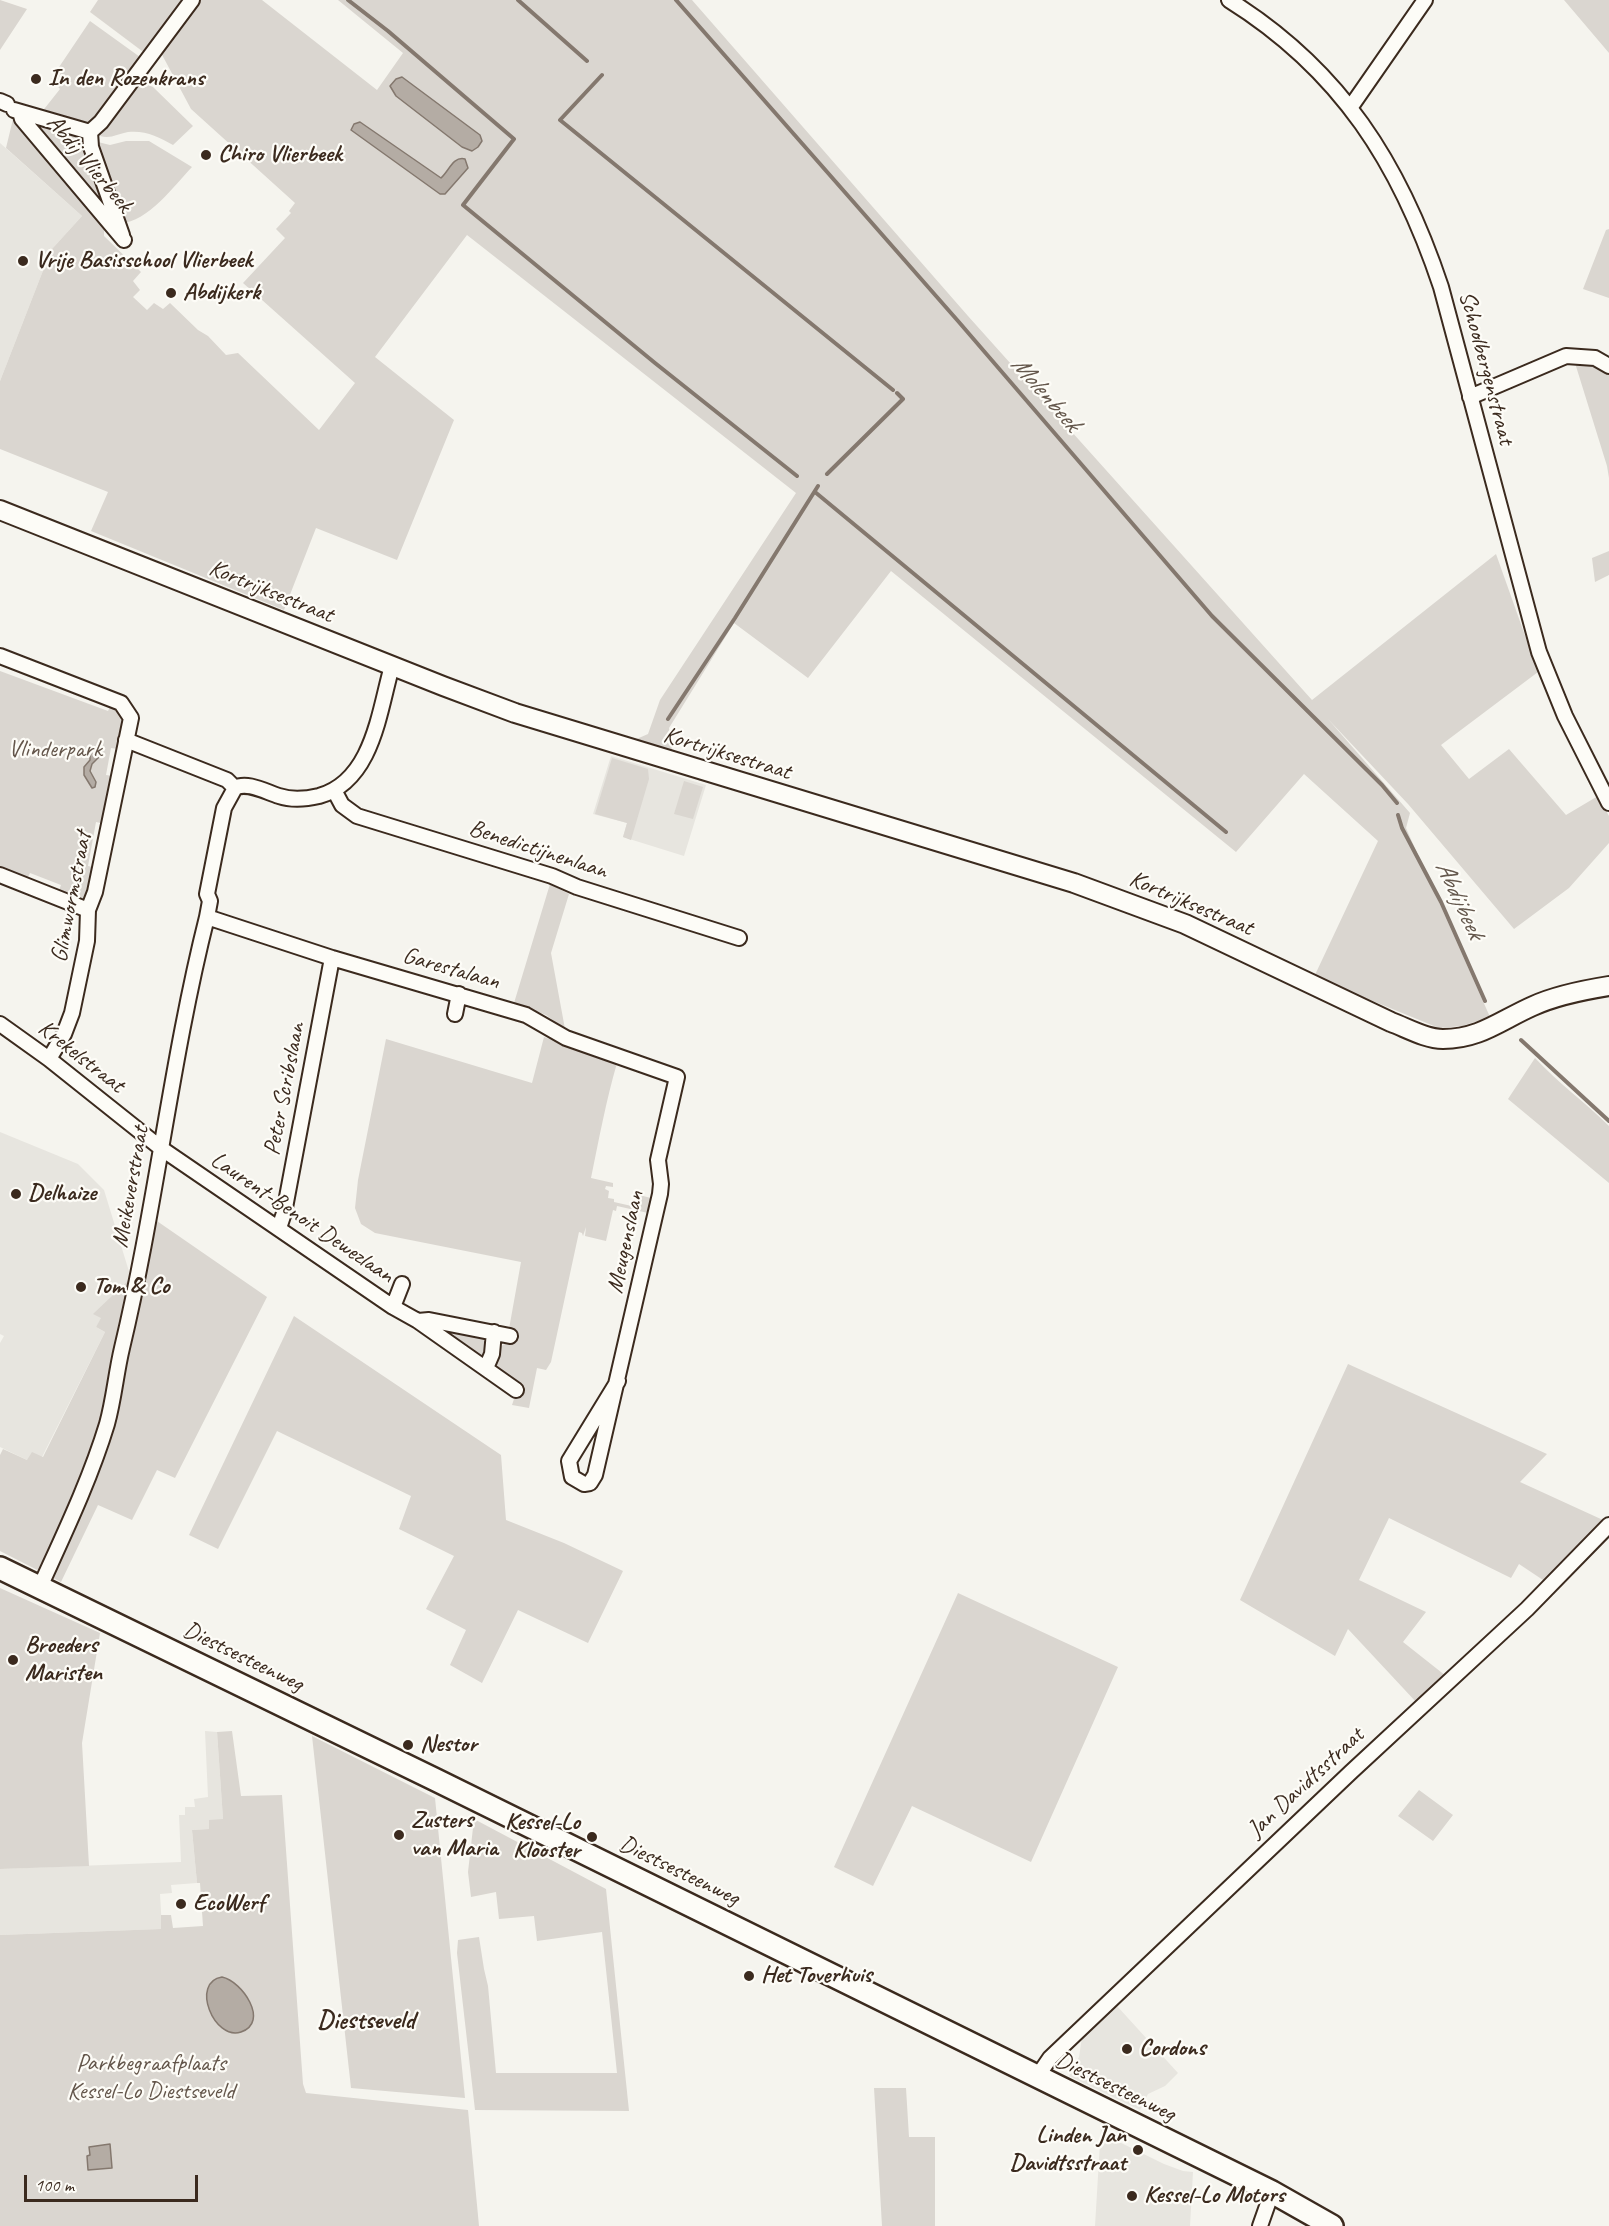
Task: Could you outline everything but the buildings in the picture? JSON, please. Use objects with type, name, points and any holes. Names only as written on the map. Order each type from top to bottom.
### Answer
[{"type":"main road","name":"Diestsesteenweg","points":[[0,1568],[1272,2192],[1332,2226]]},
{"type":"street","name":"Abdij Vlierbeek","points":[[90,132],[101,122],[192,0]]},
{"type":"street","name":"Schoolbergenstraat","points":[[1229,0],[1249,12],[1310,63],[1350,108],[1383,154],[1416,218],[1441,287],[1539,652],[1565,716],[1609,802]]},
{"type":"street","points":[[1350,108],[1425,0]]},
{"type":"street","name":"Abdij Vlierbeek","points":[[10,107],[124,240],[91,147],[90,132]]},
{"type":"street","name":"Abdij Vlierbeek","points":[[10,107],[90,132]]},
{"type":"street","points":[[1470,397],[1566,356],[1595,358],[1609,366]]},
{"type":"street","name":"Kortrijksestraat","points":[[0,510],[515,713],[1074,883],[1129,902],[1185,924],[1390,1022],[1441,1039],[1465,1037],[1487,1031],[1534,1005],[1564,995],[1609,986]]},
{"type":"street","name":"Glimwormstraat","points":[[0,656],[121,703],[130,718],[95,892],[88,910],[87,940],[72,1013],[64,1034],[49,1059]]},
{"type":"street","points":[[126,740],[227,780],[235,788],[244,785],[283,798],[314,797],[340,786],[363,760],[392,666]]},
{"type":"street","name":"Meikeverstraat","points":[[40,1587],[98,1449],[115,1392],[121,1350],[133,1302],[162,1149],[171,1087],[210,901],[207,894],[224,808],[235,788]]},
{"type":"street","name":"Benedictijnenlaan","points":[[334,790],[342,805],[357,816],[552,876],[577,887],[739,938]]},
{"type":"street","points":[[0,875],[88,910]]},
{"type":"street","name":"Garestalaan","points":[[207,917],[332,958],[526,1015],[566,1038],[677,1077]]},
{"type":"street","name":"Peter Scribslaan","points":[[279,1228],[284,1213],[332,958]]},
{"type":"street","points":[[455,1014],[459,994]]},
{"type":"street","name":"Krekelstraat","points":[[0,1024],[49,1059],[162,1149]]},
{"type":"street","name":"Meugenslaan","points":[[618,1381],[568,1464],[572,1477],[586,1485],[591,1482],[600,1452],[618,1381],[660,1194],[658,1160],[677,1077]]},
{"type":"street","name":"Laurent-Benoit Dewezlaan","points":[[162,1149],[393,1307],[418,1321],[516,1390]]},
{"type":"street","points":[[393,1307],[402,1284]]},
{"type":"street","name":"Laurent-Benoit Dewezlaan","points":[[418,1321],[429,1320],[510,1336]]},
{"type":"street","points":[[486,1368],[492,1354],[494,1332]]},
{"type":"street","points":[[580,1442],[600,1452]]},
{"type":"street","name":"Jan Davidtsstraat","points":[[1037,2077],[1050,2058],[1343,1779],[1527,1609],[1609,1524]]},
{"type":"street","points":[[1260,2226],[1272,2192]]},
{"type":"shaded area","points":[[402,77],[480,135],[482,141],[478,147],[472,151],[462,147],[396,96],[390,86],[396,79]]},
{"type":"shaded area","points":[[360,122],[441,178],[457,160],[465,159],[468,168],[445,194],[440,194],[351,130],[354,124]]},
{"type":"shaded area","name":"Vrije Basisschool Vlierbeek","points":[[0,143],[82,216],[51,250],[0,381]]},
{"type":"shaded area","points":[[93,748],[99,750],[99,757],[92,764],[90,771],[96,782],[95,787],[92,788],[84,775],[84,767],[90,760]]},
{"type":"shaded area","points":[[611,756],[706,785],[684,856],[623,837],[627,823],[593,814]]},
{"type":"shaded area","points":[[0,1132],[78,1164],[104,1190],[131,1278],[96,1327],[105,1332],[42,1457],[27,1460],[0,1447],[0,1343],[4,1336],[0,1334]]},
{"type":"shaded area","points":[[205,1731],[217,1732],[223,1819],[209,1829],[192,1830],[197,1883],[171,1885],[172,1893],[160,1894],[162,1929],[0,1935],[0,1869],[181,1862],[179,1815],[185,1815],[185,1807],[195,1807],[194,1799],[208,1797]]},
{"type":"shaded area","points":[[222,1977],[237,1986],[250,2002],[253,2020],[249,2027],[241,2032],[231,2032],[222,2028],[209,2010],[208,1989],[213,1981]]},
{"type":"shaded area","points":[[1117,2006],[1178,2073],[1165,2086],[1148,2094],[1140,2110],[1069,2076],[1079,2057],[1082,2037]]},
{"type":"shaded area","points":[[1101,2126],[1109,2137],[1164,2164],[1193,2172],[1190,2226],[1095,2226]]},
{"type":"shaded area","points":[[110,2144],[112,2168],[88,2170],[89,2147]]},
{"type":"green space","points":[[0,0],[27,9],[0,50]]},
{"type":"green space","points":[[98,0],[187,0],[149,50],[142,51],[90,12]]},
{"type":"green space","points":[[198,0],[262,0],[377,90],[403,53],[338,0],[692,0],[968,316],[1312,700],[1496,554],[1538,672],[1441,745],[1469,779],[1509,749],[1566,815],[1598,796],[1609,816],[1609,843],[1569,888],[1514,929],[1408,804],[1328,719],[1410,813],[1406,828],[1490,1017],[1462,1026],[1439,1028],[1314,977],[1378,841],[1304,774],[1236,852],[891,571],[808,678],[734,623],[669,728],[672,750],[632,741],[648,734],[660,700],[796,493],[467,235],[375,357],[454,420],[397,560],[316,528],[284,610],[91,531],[108,492],[0,449],[0,381],[51,250],[82,216],[6,148],[13,119],[100,221],[104,227],[104,236],[141,272],[133,281],[140,290],[133,297],[147,310],[154,303],[163,309],[170,303],[226,355],[238,353],[319,430],[355,383],[243,283],[285,238],[276,229],[291,213],[289,211],[295,203],[191,109],[160,51]]},
{"type":"green space","points":[[1564,0],[1609,0],[1609,53]]},
{"type":"green space","points":[[90,21],[140,57],[142,61],[96,119],[76,122],[41,113],[60,89],[51,79]]},
{"type":"green space","points":[[146,84],[153,87],[193,126],[173,145],[140,132],[100,136],[102,130],[140,85]]},
{"type":"green space","points":[[31,121],[79,135],[83,139],[113,223]]},
{"type":"green space","points":[[126,141],[149,141],[192,167],[150,210],[130,222],[120,223],[97,146],[98,142],[110,145]]},
{"type":"green space","points":[[1609,229],[1609,298],[1583,289],[1606,230]]},
{"type":"green space","points":[[1575,363],[1609,363],[1609,478],[1607,466]]},
{"type":"green space","points":[[1609,551],[1609,575],[1595,582],[1592,558]]},
{"type":"green space","name":"Vlinderpark","points":[[0,671],[108,711],[112,703],[123,716],[118,749],[111,748],[106,775],[114,776],[105,824],[96,822],[88,866],[97,868],[88,896],[83,900],[58,893],[61,885],[30,873],[26,881],[0,870]]},
{"type":"green space","points":[[612,758],[648,769],[649,779],[631,840],[623,837],[627,823],[595,814]]},
{"type":"green space","points":[[684,781],[703,787],[693,819],[674,814]]},
{"type":"green space","points":[[550,884],[569,894],[551,953],[565,1029],[546,1015],[514,1003]]},
{"type":"green space","points":[[544,1037],[617,1063],[591,1178],[613,1183],[613,1187],[606,1186],[605,1189],[609,1191],[608,1198],[614,1199],[614,1202],[636,1207],[639,1195],[651,1198],[648,1213],[617,1206],[616,1211],[613,1210],[606,1241],[585,1236],[586,1227],[583,1236],[579,1232],[551,1362],[546,1370],[537,1368],[529,1408],[512,1405],[515,1396],[495,1361],[496,1351],[511,1338],[512,1330],[509,1329],[521,1262],[375,1233],[361,1224],[355,1208],[358,1180],[386,1039],[532,1083]]},
{"type":"green space","points":[[1535,1058],[1609,1126],[1609,1183],[1508,1099]]},
{"type":"green space","points":[[154,1219],[267,1297],[175,1478],[157,1470],[132,1520],[98,1505],[61,1582],[0,1551],[0,1455],[3,1449],[27,1460],[32,1452],[43,1457],[105,1332],[96,1327],[101,1318],[93,1314],[131,1278]]},
{"type":"green space","points":[[294,1316],[501,1455],[506,1520],[564,1543],[623,1571],[588,1643],[518,1610],[482,1683],[450,1665],[466,1630],[426,1609],[454,1556],[399,1529],[411,1496],[277,1431],[218,1549],[189,1535]]},
{"type":"green space","points":[[434,1325],[485,1338],[487,1342],[485,1354],[479,1358]]},
{"type":"green space","points":[[1348,1364],[1547,1454],[1520,1482],[1603,1520],[1546,1582],[1519,1564],[1511,1578],[1389,1518],[1359,1580],[1426,1612],[1403,1642],[1446,1676],[1417,1703],[1348,1629],[1335,1656],[1240,1600]]},
{"type":"green space","points":[[0,1588],[100,1633],[82,1743],[89,1866],[0,1869]]},
{"type":"green space","points":[[958,1593],[1118,1667],[1031,1862],[912,1806],[873,1886],[834,1867]]},
{"type":"green space","name":"Parkbegraafplaats Kessel-Lo Diestseveld","points":[[232,1731],[241,1796],[282,1795],[303,2084],[306,2093],[468,2110],[479,2226],[0,2226],[0,1935],[161,1929],[161,1915],[171,1915],[173,1928],[203,1926],[200,1883],[197,1883],[192,1830],[209,1829],[209,1820],[223,1819],[217,1732]]},
{"type":"green space","points":[[312,1736],[435,1798],[465,2098],[351,2088]]},
{"type":"green space","points":[[1419,1790],[1453,1815],[1433,1841],[1398,1816]]},
{"type":"green space","points":[[474,1819],[606,1889],[629,2111],[475,2110],[457,1953],[458,1940],[479,1937],[488,1986],[496,2073],[617,2073],[602,1932],[537,1941],[534,1916],[499,1919],[496,1892],[471,1897],[468,1872]]},
{"type":"green space","points":[[874,2088],[906,2088],[909,2137],[935,2137],[935,2226],[882,2226]]},
{"type":"waterway","points":[[348,0],[388,31],[514,139],[463,205],[797,476]]},
{"type":"waterway","points":[[518,0],[587,61]]},
{"type":"waterway","name":"Molenbeek","points":[[676,0],[958,321],[1212,616],[1382,785],[1397,803]]},
{"type":"waterway","points":[[602,75],[560,120],[893,390]]},
{"type":"waterway","points":[[827,474],[903,399],[897,393]]},
{"type":"waterway","points":[[668,719],[818,486]]},
{"type":"waterway","points":[[815,492],[1226,832]]},
{"type":"waterway","name":"Abdijbeek","points":[[1398,815],[1402,828],[1441,902],[1485,1001]]},
{"type":"waterway","name":"Abdijbeek","points":[[1521,1040],[1609,1121]]},
{"type":"place","name":"In den Rozenkrans","points":[[36,79]]},
{"type":"place","name":"Chiro Vlierbeek","points":[[206,155]]},
{"type":"place","name":"Vrije Basisschool Vlierbeek","points":[[23,261]]},
{"type":"place","name":"Abdijkerk","points":[[171,293]]},
{"type":"place","name":"Delhaize","points":[[16,1194]]},
{"type":"place","name":"Tom & Co","points":[[81,1287]]},
{"type":"place","name":"Broeders Maristen","points":[[13,1660]]},
{"type":"place","name":"Nestor","points":[[408,1745]]},
{"type":"place","name":"Zusters van Maria","points":[[399,1835]]},
{"type":"place","name":"Kessel-Lo Klooster","points":[[592,1837]]},
{"type":"place","name":"EcoWerf","points":[[181,1904]]},
{"type":"place","name":"Het Toverhuis","points":[[749,1976]]},
{"type":"place","name":"Cordons","points":[[1127,2049]]},
{"type":"place","name":"Linden Jan Davidtsstraat","points":[[1138,2150]]},
{"type":"place","name":"Kessel-Lo Motors","points":[[1132,2196]]},
{"type":"district","name":"Diestseveld","points":[[366,2021]]}]
